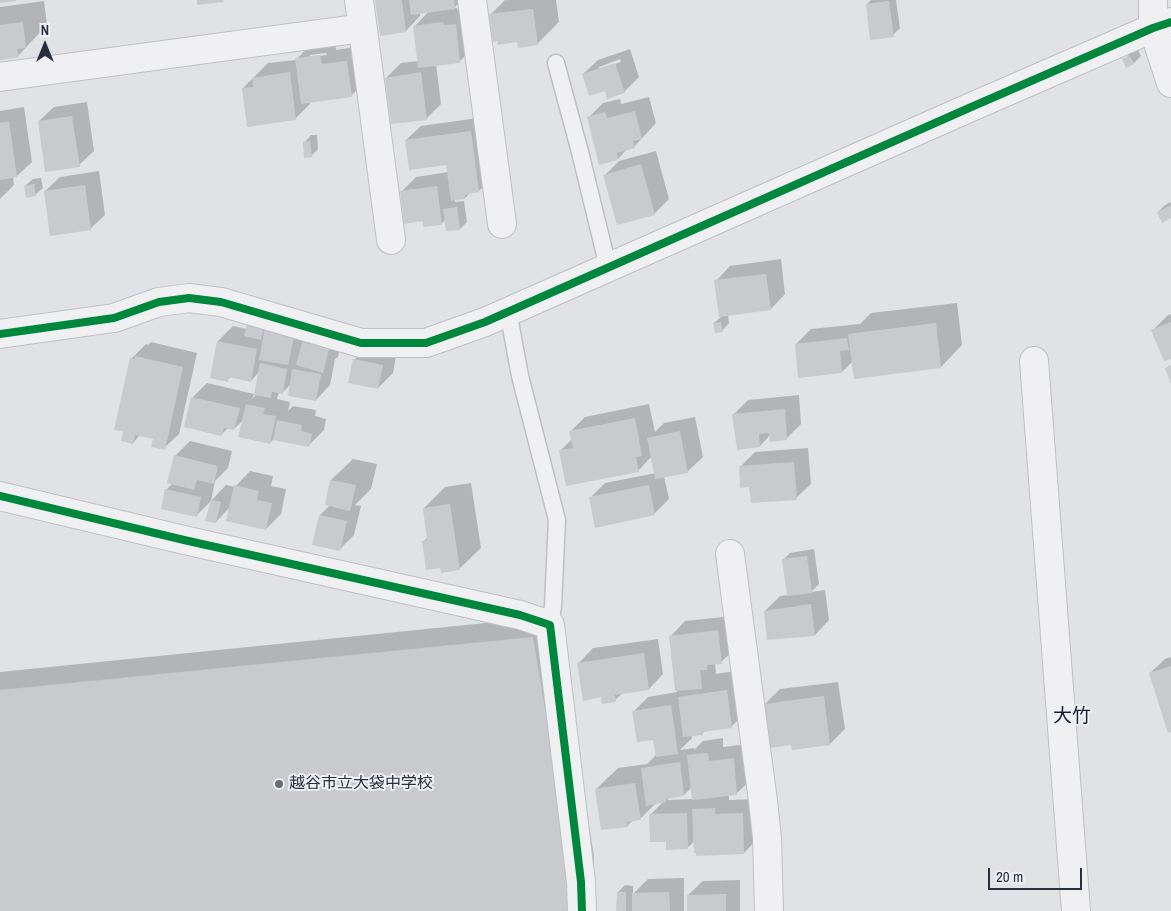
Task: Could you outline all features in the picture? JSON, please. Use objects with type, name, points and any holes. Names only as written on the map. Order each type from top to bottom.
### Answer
[{"type":"street","points":[[359,0],[390,240]]},
{"type":"street","points":[[472,0],[502,224]]},
{"type":"street","points":[[1153,0],[1162,25],[1171,83]]},
{"type":"street","points":[[0,334],[114,318],[159,302],[189,298],[221,302],[361,343],[426,343],[485,322],[1162,25]]},
{"type":"street","points":[[0,77],[363,28]]},
{"type":"street","points":[[1034,361],[1076,911]]},
{"type":"street","points":[[0,496],[184,540],[520,615],[550,625],[581,882],[582,911]]},
{"type":"street","points":[[730,554],[763,801],[767,838],[769,911]]},
{"type":"lane","points":[[556,63],[608,267]]},
{"type":"lane","points":[[508,311],[520,376],[557,520],[553,606],[550,625]]},
{"type":"building","points":[[0,0],[16,0],[16,1],[0,3]]},
{"type":"building","points":[[197,0],[223,0],[224,2],[197,5]]},
{"type":"building","points":[[375,0],[402,0],[406,32],[380,36]]},
{"type":"building","points":[[409,0],[454,0],[455,9],[411,15]]},
{"type":"building","points":[[889,1],[894,37],[870,40],[866,4]]},
{"type":"building","points":[[533,9],[538,45],[518,48],[517,42],[498,45],[498,41],[493,42],[489,14]]},
{"type":"building","points":[[23,22],[26,48],[17,49],[19,57],[0,60],[0,25]]},
{"type":"building","points":[[443,22],[444,25],[456,24],[460,63],[418,68],[413,26]]},
{"type":"building","points":[[320,55],[322,64],[347,61],[352,97],[301,104],[295,58]]},
{"type":"building","points":[[1130,56],[1134,64],[1126,68],[1122,59]]},
{"type":"building","points":[[615,63],[625,93],[607,99],[605,91],[589,96],[582,74]]},
{"type":"building","points":[[290,72],[296,120],[247,127],[242,88],[253,87],[252,78]]},
{"type":"building","points":[[421,72],[427,120],[391,124],[385,78]]},
{"type":"building","points":[[635,111],[642,139],[633,141],[635,148],[617,153],[618,160],[599,165],[587,117],[605,112],[607,118]]},
{"type":"building","points":[[72,116],[80,167],[45,172],[38,121]]},
{"type":"building","points":[[9,121],[17,177],[0,180],[0,123]]},
{"type":"building","points":[[471,131],[479,192],[465,195],[465,199],[451,201],[446,165],[409,170],[405,140]]},
{"type":"building","points":[[310,141],[312,157],[304,158],[303,142]]},
{"type":"building","points":[[641,164],[655,215],[617,225],[603,175]]},
{"type":"building","points":[[34,184],[36,196],[26,198],[24,186]]},
{"type":"building","points":[[85,185],[91,230],[50,236],[44,191]]},
{"type":"building","points":[[437,186],[442,225],[423,227],[423,221],[404,224],[400,191]]},
{"type":"building","points":[[1171,205],[1171,218],[1162,223],[1157,212]]},
{"type":"building","points":[[457,207],[460,230],[446,231],[443,209]]},
{"type":"building","points":[[766,274],[771,310],[719,317],[714,280]]},
{"type":"building","points":[[248,321],[264,324],[261,340],[244,336]]},
{"type":"building","points":[[721,322],[723,332],[715,333],[713,323]]},
{"type":"building","points":[[1171,322],[1171,359],[1164,361],[1151,330]]},
{"type":"building","points":[[936,323],[941,368],[854,379],[848,334]]},
{"type":"building","points":[[265,327],[295,332],[288,365],[259,360]]},
{"type":"building","points":[[847,338],[849,350],[840,351],[842,373],[798,378],[795,344]]},
{"type":"building","points":[[217,341],[257,349],[251,382],[229,377],[228,382],[210,378]]},
{"type":"building","points":[[302,342],[329,349],[323,373],[296,365]]},
{"type":"building","points":[[135,356],[183,367],[165,450],[151,447],[153,439],[135,435],[133,444],[121,441],[123,431],[114,430],[130,358],[134,359]]},
{"type":"building","points":[[353,359],[383,365],[378,389],[348,383]]},
{"type":"building","points":[[260,363],[287,369],[283,394],[272,392],[271,398],[254,395]]},
{"type":"building","points":[[1171,365],[1171,384],[1165,368]]},
{"type":"building","points":[[292,369],[321,374],[316,401],[288,396]]},
{"type":"building","points":[[191,397],[240,408],[234,430],[224,428],[221,436],[184,427]]},
{"type":"building","points":[[246,404],[265,408],[263,414],[276,416],[270,444],[238,437]]},
{"type":"building","points":[[785,409],[787,440],[770,442],[769,433],[759,434],[760,447],[737,450],[732,414]]},
{"type":"building","points":[[635,418],[642,456],[636,457],[639,472],[566,486],[559,450],[573,448],[569,431]]},
{"type":"building","points":[[277,420],[302,425],[301,431],[312,434],[309,447],[273,440]]},
{"type":"building","points":[[680,431],[688,473],[655,479],[647,438]]},
{"type":"building","points":[[174,455],[218,466],[214,484],[197,480],[194,490],[167,483]]},
{"type":"building","points":[[794,462],[797,500],[751,503],[749,487],[740,488],[739,466]]},
{"type":"building","points":[[330,480],[356,485],[350,511],[325,505]]},
{"type":"building","points":[[234,485],[259,491],[257,500],[272,503],[266,530],[226,521]]},
{"type":"building","points":[[649,485],[655,515],[595,528],[589,497]]},
{"type":"building","points":[[165,489],[201,497],[197,517],[161,509]]},
{"type":"building","points":[[211,500],[221,502],[216,523],[205,521]]},
{"type":"building","points":[[450,504],[460,570],[441,573],[440,568],[426,570],[422,541],[427,540],[423,508]]},
{"type":"building","points":[[319,515],[347,521],[340,551],[312,545]]},
{"type":"building","points":[[807,556],[812,593],[787,596],[782,559]]},
{"type":"building","points":[[811,604],[815,636],[767,640],[764,611]]},
{"type":"building","points":[[718,630],[722,664],[707,665],[707,670],[700,670],[702,689],[675,691],[669,636]]},
{"type":"building","name":"越谷市立大袋中学校","points":[[533,637],[573,878],[573,911],[0,911],[0,690]]},
{"type":"building","points":[[644,653],[649,690],[615,695],[616,702],[602,704],[601,697],[583,701],[577,663]]},
{"type":"building","points":[[1171,666],[1171,732],[1168,733],[1149,673]]},
{"type":"building","points":[[727,690],[732,728],[702,732],[703,735],[683,737],[678,697]]},
{"type":"building","points":[[824,696],[830,745],[792,750],[791,745],[770,748],[764,704]]},
{"type":"building","points":[[671,705],[678,754],[656,757],[653,740],[637,742],[632,711]]},
{"type":"building","points":[[708,753],[709,761],[734,758],[737,795],[692,800],[687,755]]},
{"type":"building","points":[[680,762],[684,796],[666,799],[666,802],[646,806],[641,768]]},
{"type":"building","points":[[635,783],[641,820],[627,822],[628,827],[601,830],[595,789]]},
{"type":"building","points":[[715,808],[715,814],[743,813],[744,854],[696,856],[696,853],[694,853],[692,809]]},
{"type":"building","points":[[687,813],[688,849],[666,850],[666,842],[650,842],[649,814]]},
{"type":"building","points":[[617,892],[626,892],[626,911],[616,911]]},
{"type":"building","points":[[669,892],[670,911],[632,911],[632,893]]},
{"type":"building","points":[[726,894],[726,911],[687,911],[687,895]]},
{"type":"cycle path","points":[[0,334],[114,318],[159,302],[189,298],[221,302],[361,343],[426,343],[485,322],[969,108],[1153,28],[1171,22]]},
{"type":"cycle path","points":[[0,496],[184,540],[520,615],[550,625],[581,882],[582,911]]},
{"type":"place","name":"越谷市立大袋中学校","points":[[279,784]]},
{"type":"district","name":"大竹","points":[[1072,717]]}]
